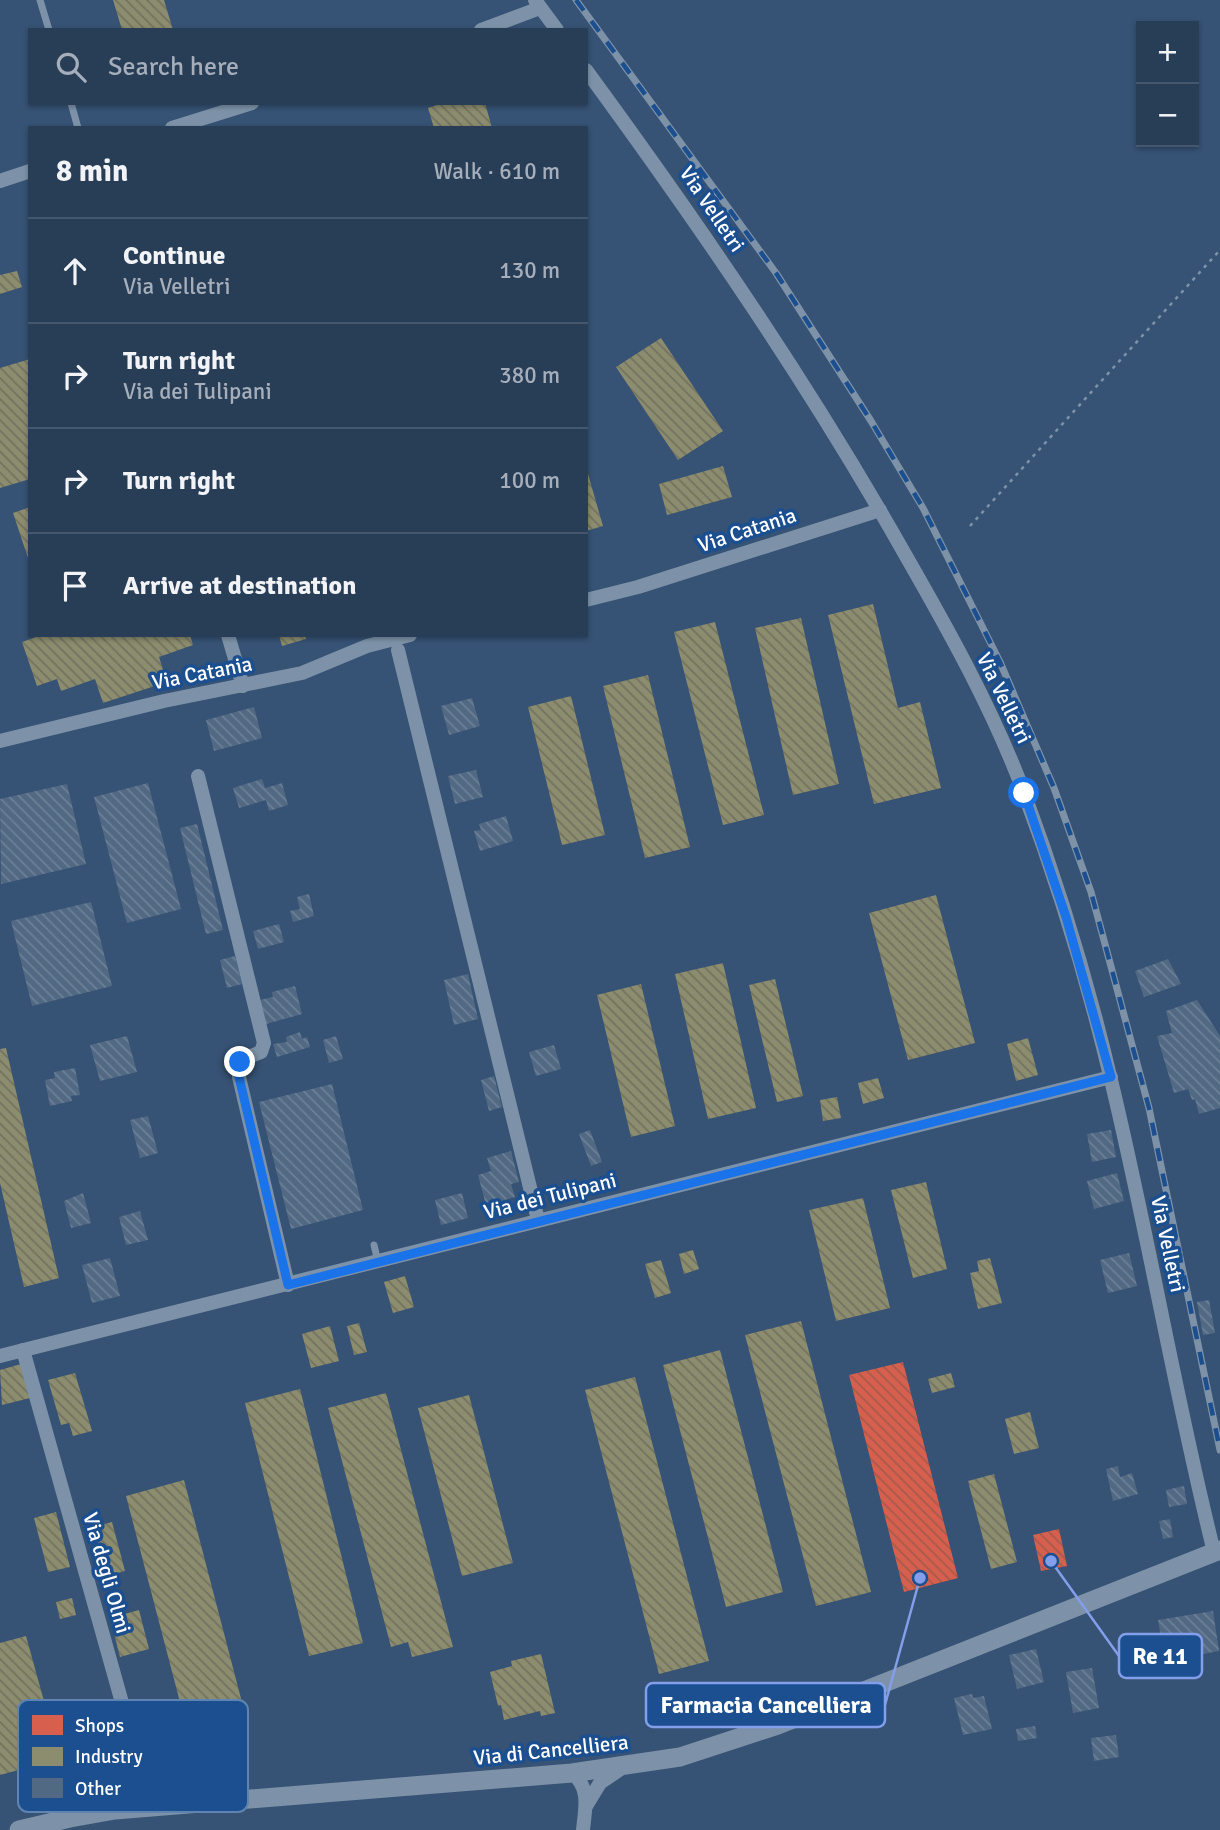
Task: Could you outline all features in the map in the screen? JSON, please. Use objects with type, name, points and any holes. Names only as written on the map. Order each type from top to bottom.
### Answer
[{"type":"street","points":[[485,28],[538,4],[556,28]]},
{"type":"street","name":"Via Velletri","points":[[588,73],[673,188],[788,358],[940,615],[983,698],[1012,762],[1066,917],[1111,1077],[1217,1551]]},
{"type":"street","points":[[178,126],[246,105]]},
{"type":"street","points":[[0,181],[28,172]]},
{"type":"street","name":"Via Catania","points":[[588,600],[638,587],[880,510]]},
{"type":"street","points":[[230,637],[243,686]]},
{"type":"street","name":"Via Catania","points":[[0,741],[155,703],[311,670],[373,640],[395,637]]},
{"type":"street","points":[[398,650],[538,1220]]},
{"type":"street","points":[[198,776],[264,1043],[261,1052],[243,1059],[239,1066],[239,1077],[288,1285]]},
{"type":"street","name":"Via dei Tulipani","points":[[0,1356],[1111,1077]]},
{"type":"street","name":"Via degli Olmi","points":[[23,1350],[121,1700]]},
{"type":"street","name":"Via di Cancelliera","points":[[248,1799],[572,1773],[624,1767],[690,1754],[778,1726],[1217,1551]]},
{"type":"street","points":[[586,1807],[600,1783],[624,1767]]},
{"type":"street","points":[[572,1773],[585,1790],[583,1830]]},
{"type":"street","name":"Via di Cancelliera","points":[[19,1830],[112,1812]]},
{"type":"lane","points":[[40,0],[47,28]]},
{"type":"lane","points":[[72,105],[77,126]]},
{"type":"lane","points":[[374,1245],[379,1262]]},
{"type":"path","points":[[970,526],[1220,250]]},
{"type":"building: Shops","points":[[903,1362],[958,1578],[904,1592],[849,1375]]},
{"type":"building: Shops","points":[[1059,1529],[1067,1566],[1041,1571],[1033,1535]]},
{"type":"building: Industry","points":[[113,0],[164,0],[172,28],[121,28]]},
{"type":"building: Industry","points":[[437,105],[486,105],[491,126],[433,126],[428,108]]},
{"type":"building: Industry","points":[[17,271],[22,287],[0,294],[0,275]]},
{"type":"building: Industry","points":[[661,338],[723,431],[678,460],[616,367]]},
{"type":"building: Industry","points":[[28,360],[28,480],[0,488],[0,368]]},
{"type":"building: Industry","points":[[723,466],[732,497],[667,515],[659,484]]},
{"type":"building: Industry","points":[[588,474],[603,526],[588,530]]},
{"type":"building: Industry","points":[[28,508],[28,558],[13,513]]},
{"type":"building: Industry","points":[[873,604],[898,708],[920,702],[941,788],[874,804],[828,615]]},
{"type":"building: Industry","points":[[801,618],[839,784],[793,795],[755,628]]},
{"type":"building: Industry","points":[[715,622],[764,815],[723,825],[674,632]]},
{"type":"building: Industry","points":[[36,637],[191,637],[193,645],[159,657],[167,682],[103,703],[95,679],[61,691],[57,679],[37,686],[22,642]]},
{"type":"building: Industry","points":[[280,637],[306,637],[306,639],[282,646]]},
{"type":"building: Industry","points":[[648,675],[690,847],[645,858],[603,686]]},
{"type":"building: Industry","points":[[571,696],[605,835],[562,845],[528,707]]},
{"type":"building: Industry","points":[[936,895],[975,1043],[908,1060],[869,913]]},
{"type":"building: Industry","points":[[723,963],[756,1108],[708,1119],[675,974]]},
{"type":"building: Industry","points":[[775,979],[803,1096],[777,1102],[749,985]]},
{"type":"building: Industry","points":[[641,984],[675,1126],[631,1137],[597,995]]},
{"type":"building: Industry","points":[[1028,1038],[1038,1075],[1016,1081],[1007,1044]]},
{"type":"building: Industry","points":[[6,1048],[59,1278],[24,1287],[0,1183],[0,1049]]},
{"type":"building: Industry","points":[[878,1078],[884,1098],[863,1104],[858,1083]]},
{"type":"building: Industry","points":[[837,1097],[841,1118],[823,1121],[820,1100]]},
{"type":"building: Industry","points":[[926,1182],[947,1269],[913,1278],[891,1190]]},
{"type":"building: Industry","points":[[863,1198],[890,1308],[836,1321],[809,1210]]},
{"type":"building: Industry","points":[[693,1250],[699,1269],[684,1274],[679,1254]]},
{"type":"building: Industry","points":[[990,1258],[1002,1303],[978,1309],[970,1273],[979,1271],[977,1261]]},
{"type":"building: Industry","points":[[661,1260],[671,1293],[655,1298],[645,1264]]},
{"type":"building: Industry","points":[[405,1276],[414,1307],[393,1313],[384,1282]]},
{"type":"building: Industry","points":[[801,1321],[871,1592],[816,1606],[745,1335]]},
{"type":"building: Industry","points":[[359,1323],[367,1352],[354,1355],[347,1326]]},
{"type":"building: Industry","points":[[330,1326],[339,1361],[311,1368],[302,1334]]},
{"type":"building: Industry","points":[[720,1350],[783,1592],[726,1607],[663,1365]]},
{"type":"building: Industry","points":[[21,1364],[30,1398],[2,1405],[0,1370]]},
{"type":"building: Industry","points":[[75,1373],[92,1431],[73,1436],[69,1423],[61,1425],[48,1380]]},
{"type":"building: Industry","points":[[951,1373],[955,1387],[932,1393],[928,1379]]},
{"type":"building: Industry","points":[[635,1377],[709,1661],[659,1674],[585,1390]]},
{"type":"building: Industry","points":[[300,1389],[363,1643],[309,1656],[245,1403]]},
{"type":"building: Industry","points":[[386,1393],[453,1647],[412,1657],[408,1642],[391,1647],[328,1408]]},
{"type":"building: Industry","points":[[469,1395],[513,1563],[462,1576],[418,1408]]},
{"type":"building: Industry","points":[[1030,1412],[1039,1448],[1014,1454],[1005,1419]]},
{"type":"building: Industry","points":[[994,1474],[1017,1562],[991,1569],[968,1481]]},
{"type":"building: Industry","points":[[184,1480],[241,1700],[179,1700],[126,1496]]},
{"type":"building: Industry","points":[[56,1512],[70,1567],[48,1572],[34,1518]]},
{"type":"building: Industry","points":[[112,1522],[125,1571],[106,1576],[93,1527]]},
{"type":"building: Industry","points":[[72,1598],[76,1615],[60,1619],[56,1602]]},
{"type":"building: Industry","points":[[139,1610],[149,1649],[120,1657],[110,1618]]},
{"type":"building: Industry","points":[[26,1636],[44,1700],[18,1700],[18,1770],[0,1775],[0,1643]]},
{"type":"building: Industry","points":[[541,1654],[555,1713],[541,1716],[540,1711],[504,1720],[490,1672],[512,1666],[511,1661]]},
{"type":"building: Other","points":[[472,698],[480,726],[449,735],[441,706]]},
{"type":"building: Other","points":[[254,707],[262,738],[214,751],[206,720]]},
{"type":"building: Other","points":[[476,770],[483,797],[455,804],[448,776]]},
{"type":"building: Other","points":[[262,779],[265,788],[282,783],[288,805],[269,811],[266,800],[239,808],[233,788]]},
{"type":"building: Other","points":[[148,783],[181,909],[127,923],[94,797]]},
{"type":"building: Other","points":[[67,784],[86,864],[1,884],[0,799]]},
{"type":"building: Other","points":[[506,816],[513,841],[480,851],[474,831],[481,830],[479,824]]},
{"type":"building: Other","points":[[197,824],[223,930],[206,934],[180,828]]},
{"type":"building: Other","points":[[309,894],[314,916],[293,922],[290,911],[300,909],[297,897]]},
{"type":"building: Other","points":[[91,902],[112,986],[32,1006],[11,921]]},
{"type":"building: Other","points":[[279,924],[284,942],[258,949],[253,931]]},
{"type":"building: Other","points":[[235,956],[242,984],[227,988],[220,960]]},
{"type":"building: Other","points":[[1168,959],[1181,984],[1144,997],[1135,971]]},
{"type":"building: Other","points":[[468,974],[478,1019],[454,1025],[444,980]]},
{"type":"building: Other","points":[[295,986],[302,1014],[266,1024],[260,1000],[273,997],[272,992]]},
{"type":"building: Other","points":[[1197,1000],[1220,1036],[1220,1108],[1199,1114],[1195,1099],[1192,1100],[1188,1089],[1174,1093],[1157,1036],[1172,1033],[1166,1011]]},
{"type":"building: Other","points":[[300,1032],[302,1039],[307,1037],[310,1047],[277,1057],[273,1044],[287,1042],[286,1037]]},
{"type":"building: Other","points":[[127,1036],[137,1072],[100,1081],[90,1045]]},
{"type":"building: Other","points":[[336,1036],[343,1059],[329,1063],[323,1040]]},
{"type":"building: Other","points":[[554,1045],[561,1069],[536,1076],[529,1052]]},
{"type":"building: Other","points":[[75,1068],[80,1095],[71,1096],[72,1101],[50,1106],[45,1080],[55,1078],[54,1072]]},
{"type":"building: Other","points":[[494,1076],[502,1107],[489,1111],[481,1080]]},
{"type":"building: Other","points":[[332,1084],[363,1210],[291,1229],[259,1102]]},
{"type":"building: Other","points":[[148,1116],[158,1153],[140,1158],[130,1120]]},
{"type":"building: Other","points":[[590,1130],[602,1162],[591,1166],[579,1134]]},
{"type":"building: Other","points":[[1111,1130],[1116,1157],[1092,1162],[1087,1134]]},
{"type":"building: Other","points":[[511,1151],[519,1182],[511,1184],[515,1197],[486,1205],[478,1175],[491,1171],[487,1158]]},
{"type":"building: Other","points":[[1117,1173],[1124,1201],[1094,1209],[1087,1181]]},
{"type":"building: Other","points":[[83,1193],[91,1223],[71,1228],[64,1201]]},
{"type":"building: Other","points":[[462,1193],[468,1218],[441,1225],[435,1200]]},
{"type":"building: Other","points":[[140,1211],[148,1240],[126,1245],[119,1217]]},
{"type":"building: Other","points":[[1129,1253],[1137,1286],[1108,1293],[1100,1260]]},
{"type":"building: Other","points":[[110,1258],[120,1296],[92,1303],[82,1265]]},
{"type":"building: Other","points":[[1209,1300],[1215,1333],[1203,1335],[1197,1302]]},
{"type":"building: Other","points":[[1118,1466],[1120,1477],[1132,1473],[1138,1494],[1113,1501],[1106,1469]]},
{"type":"building: Other","points":[[1184,1486],[1187,1504],[1169,1507],[1166,1490]]},
{"type":"building: Other","points":[[1170,1519],[1173,1537],[1163,1539],[1159,1521]]},
{"type":"building: Other","points":[[1213,1611],[1219,1651],[1165,1661],[1158,1620]]},
{"type":"building: Other","points":[[1036,1649],[1044,1682],[1017,1689],[1009,1655]]},
{"type":"building: Other","points":[[1092,1668],[1099,1708],[1073,1713],[1066,1672]]},
{"type":"building: Other","points":[[972,1694],[973,1698],[984,1696],[992,1729],[963,1735],[954,1698]]},
{"type":"building: Other","points":[[1035,1726],[1037,1738],[1018,1741],[1016,1729]]},
{"type":"building: Other","points":[[1116,1735],[1119,1757],[1094,1761],[1091,1738]]},
{"type":"railway","points":[[576,0],[776,273],[871,421],[923,508],[1000,662],[1054,788],[1091,892],[1149,1108],[1220,1450]]},
{"type":"place","name":"Re 11","points":[[1051,1561]]},
{"type":"place","name":"Farmacia Cancelliera","points":[[920,1578]]},
{"type":"route","points":[[240,1062],[239,1077],[288,1285],[1111,1077],[1066,917],[1024,793]]}]
